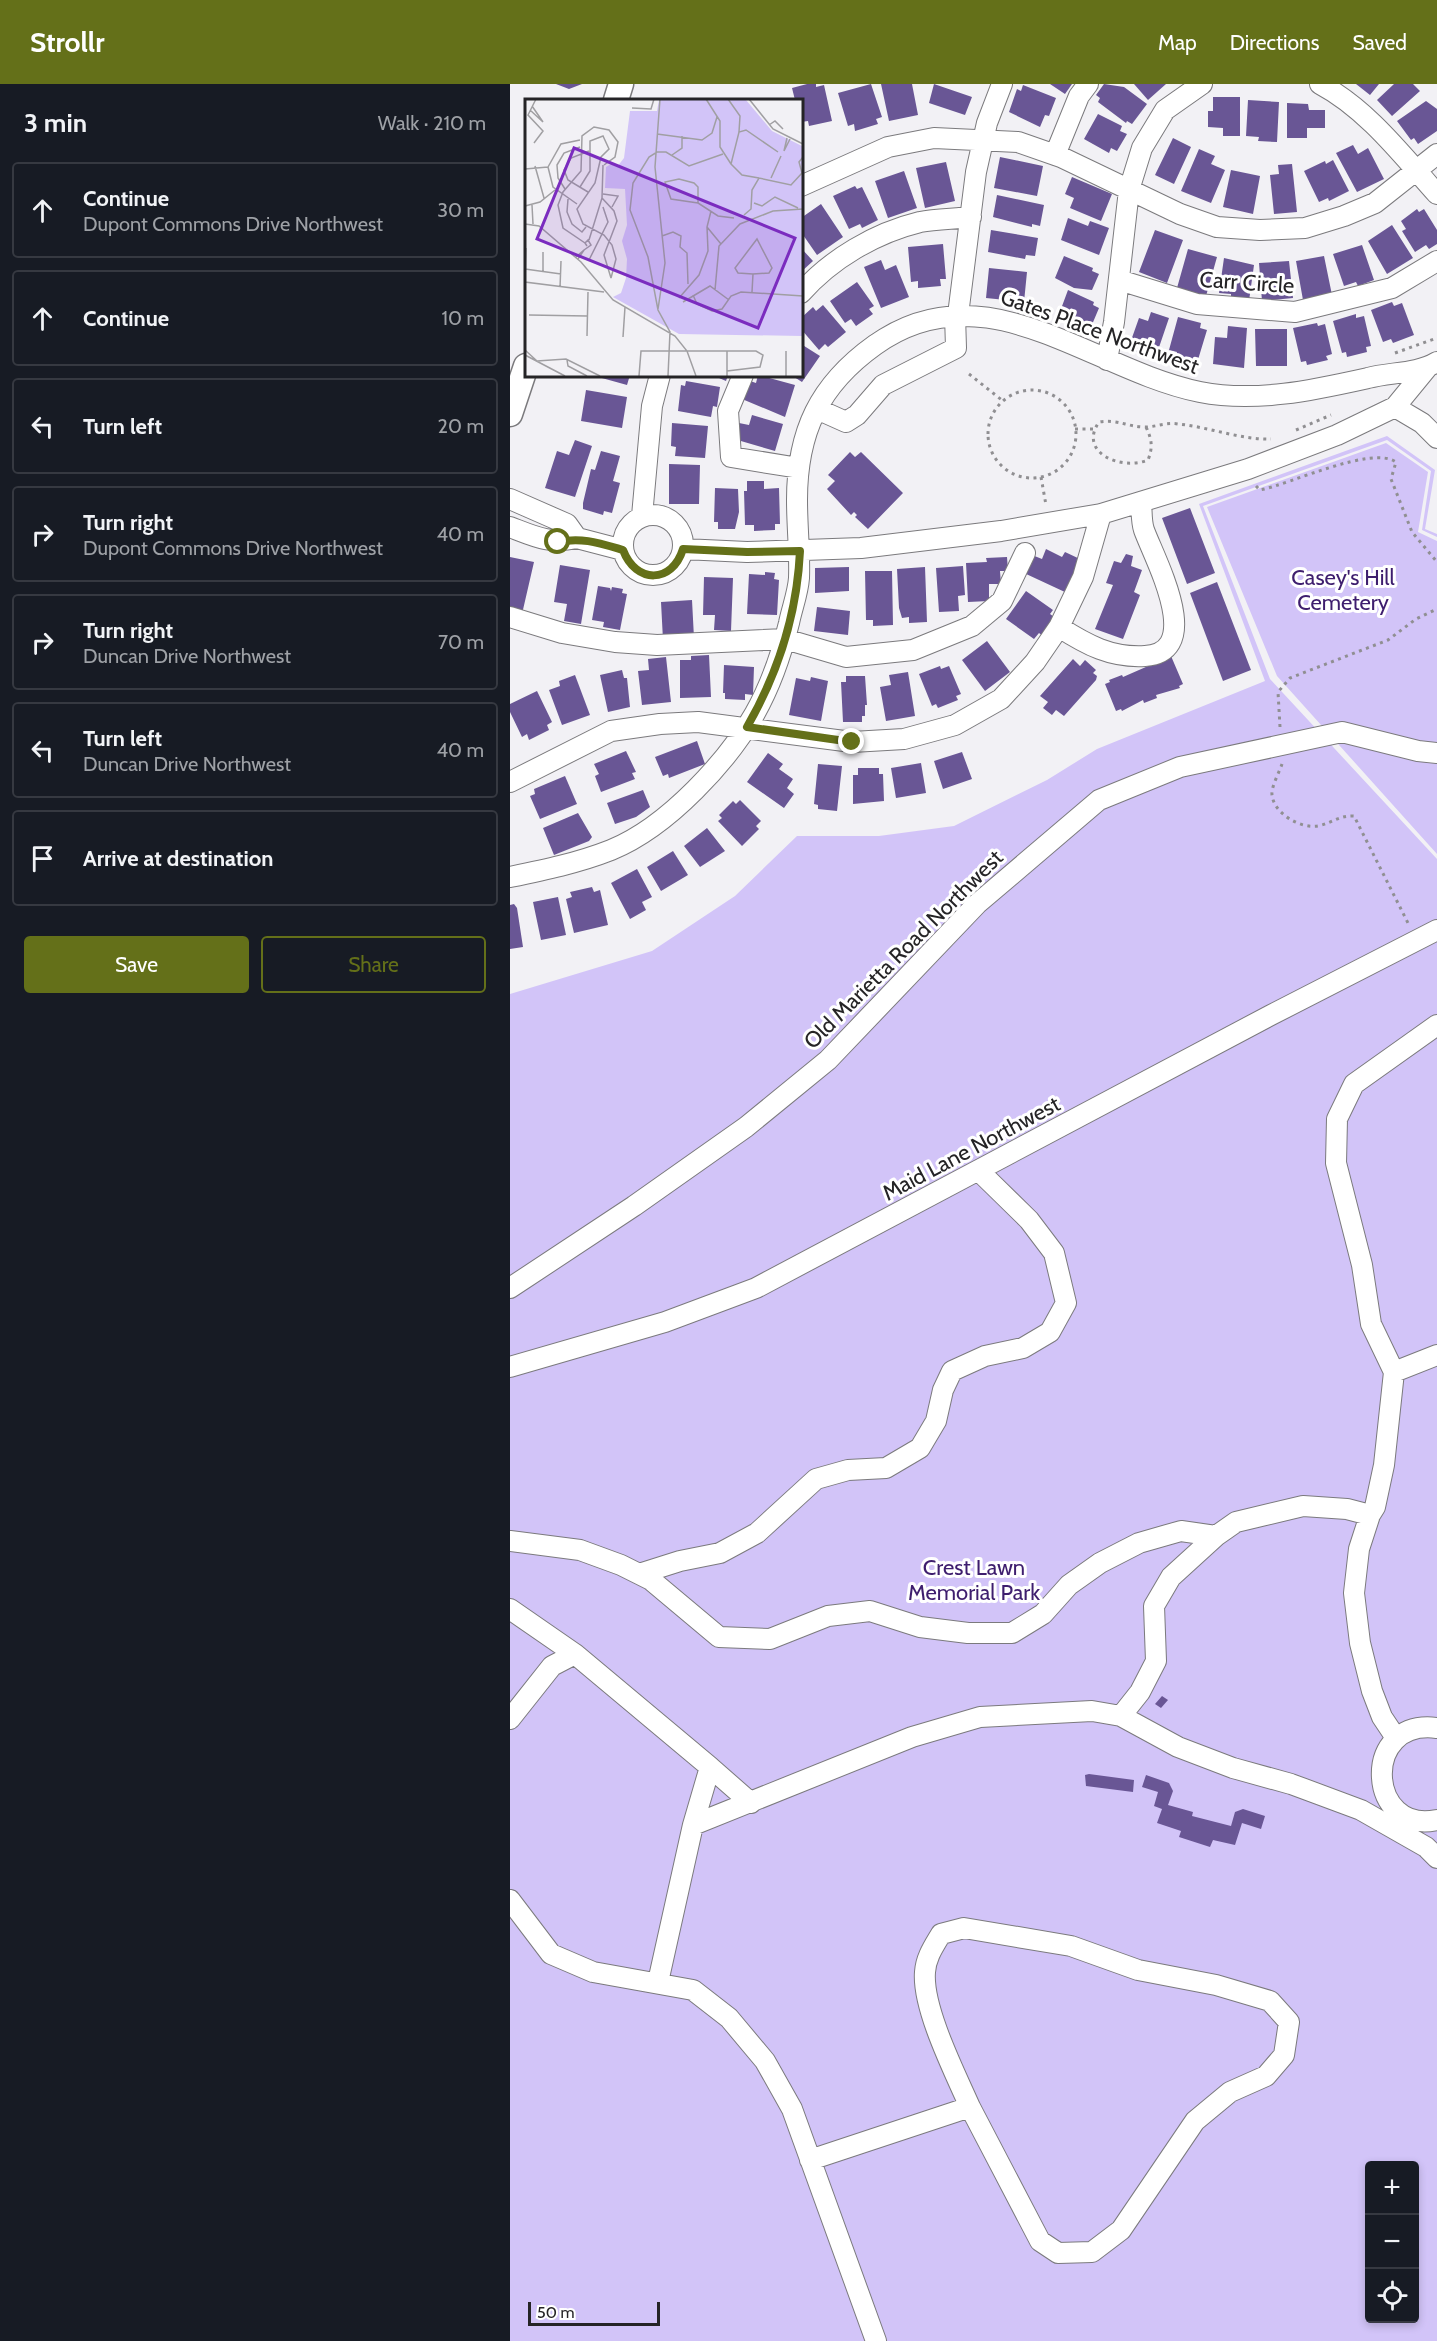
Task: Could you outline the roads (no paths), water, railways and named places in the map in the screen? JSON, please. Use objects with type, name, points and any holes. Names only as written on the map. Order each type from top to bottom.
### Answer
[{"type":"main road","points":[[616,99],[621,84]]},
{"type":"main road","points":[[510,414],[525,369]]},
{"type":"street","points":[[817,409],[846,422],[857,415],[883,385],[956,348],[956,315],[983,139],[1002,84]]},
{"type":"street","points":[[1055,155],[1080,96],[1088,84]]},
{"type":"street","points":[[1107,360],[1129,190],[1151,129],[1165,110],[1202,84]]},
{"type":"street","points":[[1320,84],[1337,93],[1362,113],[1437,194]]},
{"type":"street","points":[[802,186],[888,147],[934,138],[1018,142],[1055,155],[1180,214],[1217,228],[1260,230],[1294,228],[1344,216],[1375,203],[1437,154]]},
{"type":"street","points":[[802,292],[815,277],[855,248],[920,222],[971,217]]},
{"type":"street","name":"Carr Circle","points":[[1119,280],[1197,304],[1295,312],[1392,288],[1437,261]]},
{"type":"street","name":"Gates Place Northwest","points":[[510,877],[562,866],[613,849],[665,819],[726,760],[768,690],[785,639],[798,583],[800,551],[797,501],[799,468],[805,434],[817,409],[844,369],[879,342],[915,325],[956,315],[989,315],[1017,323],[1165,384],[1195,391],[1264,396],[1311,391],[1432,365]]},
{"type":"street","points":[[683,549],[747,552],[800,551],[906,544],[1052,524],[1101,514],[1248,469],[1337,435],[1395,407],[1432,365]]},
{"type":"street","points":[[642,516],[652,406],[660,376]]},
{"type":"street","points":[[742,376],[728,411],[731,456],[799,468]]},
{"type":"street","points":[[1395,407],[1422,423],[1437,438]]},
{"type":"street","points":[[510,499],[567,524],[577,538]]},
{"type":"street","points":[[1059,627],[1107,653],[1131,657],[1154,655],[1171,642],[1176,623],[1171,598],[1143,527],[1141,502]]},
{"type":"street","points":[[657,514],[669,519],[682,536],[683,549],[680,560],[673,568],[662,574],[650,575],[637,571],[627,561],[623,550],[625,531],[642,516],[657,514]]},
{"type":"street","points":[[510,782],[611,732],[698,722],[852,742],[904,739],[955,725],[1001,699],[1035,662],[1059,627],[1083,577],[1101,514]]},
{"type":"street","points":[[510,527],[541,539],[558,542],[577,538],[623,550]]},
{"type":"street","points":[[510,617],[562,633],[615,642],[657,645],[785,639],[846,657],[913,650],[972,626],[1002,601],[1024,553]]},
{"type":"street","name":"Old Marietta Road Northwest","points":[[510,1288],[634,1206],[746,1127],[828,1060],[977,904],[1098,800],[1180,767],[1342,732],[1418,751],[1437,753]]},
{"type":"street","name":"Maid Lane Northwest","points":[[510,1367],[665,1322],[756,1288],[1437,930]]},
{"type":"street","points":[[1396,1738],[1382,1717],[1372,1691],[1359,1633],[1354,1593],[1359,1549],[1370,1515],[1376,1506],[1384,1465],[1394,1372],[1371,1324],[1362,1265],[1336,1163],[1337,1119],[1354,1084],[1437,1025]]},
{"type":"street","points":[[639,1574],[680,1561],[720,1553],[757,1533],[816,1479],[848,1470],[886,1468],[920,1448],[936,1421],[943,1390],[952,1371],[985,1356],[1023,1348],[1050,1332],[1066,1303],[1054,1253],[1029,1220],[980,1171]]},
{"type":"street","points":[[1394,1372],[1437,1355]]},
{"type":"street","points":[[1121,1716],[1140,1692],[1156,1661],[1154,1606],[1171,1576],[1216,1536],[1236,1522],[1303,1506],[1347,1509],[1370,1515]]},
{"type":"street","points":[[510,1541],[580,1550],[651,1580],[719,1637],[770,1639],[828,1616],[870,1611],[920,1627],[968,1633],[1012,1633],[1043,1614],[1069,1585],[1100,1563],[1139,1543],[1181,1532],[1216,1536]]},
{"type":"street","points":[[510,1609],[574,1654],[751,1803]]},
{"type":"street","points":[[510,1719],[552,1666],[574,1654]]},
{"type":"street","points":[[693,1825],[912,1737],[980,1717],[1092,1711],[1121,1716],[1178,1747],[1211,1760],[1291,1784],[1361,1810],[1426,1846],[1437,1858]]},
{"type":"street","points":[[1437,1728],[1426,1726],[1410,1730],[1396,1738],[1384,1755],[1380,1777],[1384,1793],[1396,1809],[1410,1818],[1437,1820]]},
{"type":"street","points":[[657,1982],[693,1825],[710,1767]]},
{"type":"street","points":[[510,1900],[551,1954],[593,1972],[693,1990],[729,2018],[765,2061],[792,2109],[876,2341]]},
{"type":"street","points":[[964,1928],[1071,1946],[1138,1970],[1216,1985],[1270,2001],[1289,2022],[1284,2055],[1266,2076],[1230,2092],[1194,2121],[1121,2230],[1092,2252],[1058,2253],[1040,2241],[970,2107],[930,2007],[924,1973],[929,1953],[941,1934],[964,1928]]},
{"type":"street","points":[[810,2160],[970,2107]]},
{"type":"park label","name":"Casey's Hill Cemetery","points":[[1343,590]]},
{"type":"park label","name":"Crest Lawn Memorial Park","points":[[974,1580]]}]
